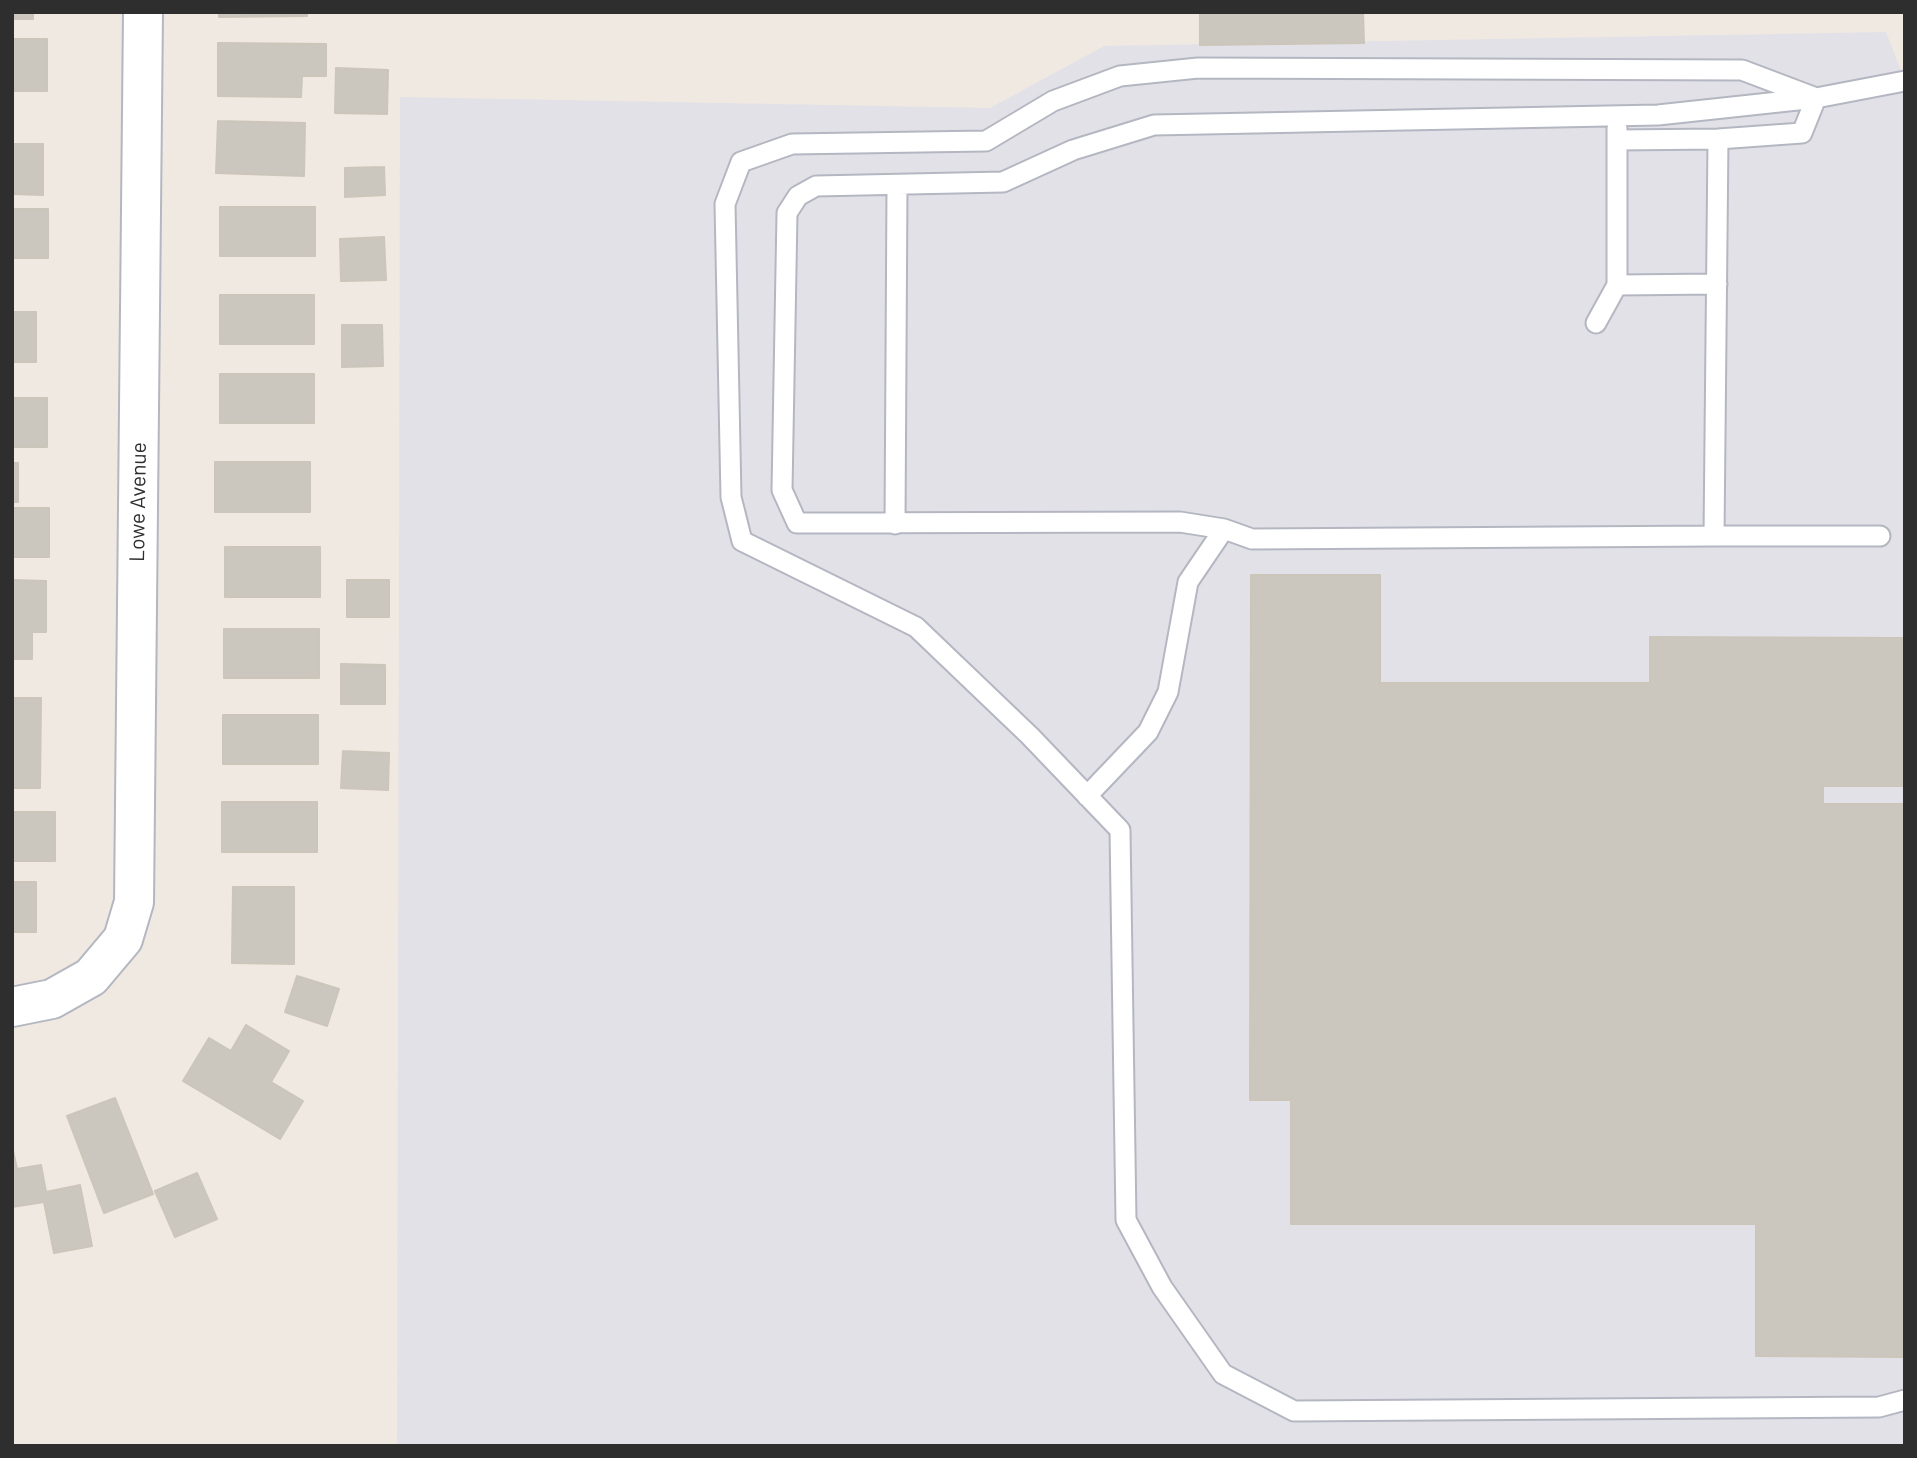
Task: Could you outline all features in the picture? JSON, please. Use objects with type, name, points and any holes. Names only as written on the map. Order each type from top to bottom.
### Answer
[{"type":"street","name":"Lowe Avenue","points":[[12,1007],[52,999],[91,977],[123,939],[134,902],[143,12]]},
{"type":"lane","points":[[1816,98],[1742,70],[1198,68],[1120,76],[1053,100],[986,141],[792,144],[741,162],[725,204],[731,497],[742,541],[916,627],[1120,830],[1126,1220],[1162,1287],[1223,1374],[1294,1410],[1879,1407],[1905,1400]]},
{"type":"lane","points":[[1880,536],[1252,539],[1224,529],[1180,522],[797,523],[782,490],[787,213],[798,196],[816,186],[1003,183],[1073,150],[1154,125],[1618,117],[1816,98],[1905,81]]},
{"type":"lane","points":[[1617,140],[1718,139],[1802,133],[1816,98]]},
{"type":"lane","points":[[1596,323],[1616,285],[1618,117]]},
{"type":"lane","points":[[1714,536],[1718,139]]},
{"type":"lane","points":[[895,524],[897,186]]},
{"type":"lane","points":[[1616,285],[1717,284]]},
{"type":"lane","points":[[1087,796],[1148,732],[1168,692],[1188,582],[1224,529]]},
{"type":"shaded area","points":[[1886,32],[1905,81],[1905,1446],[397,1446],[400,97],[990,108],[1104,46]]},
{"type":"building","points":[[12,12],[33,12],[33,19],[12,19]]},
{"type":"building","points":[[219,12],[307,12],[307,16],[219,17]]},
{"type":"building","points":[[1200,12],[1363,12],[1364,43],[1200,45]]},
{"type":"building","points":[[12,39],[47,39],[47,91],[12,91]]},
{"type":"building","points":[[218,43],[326,44],[326,76],[302,76],[301,97],[218,96]]},
{"type":"building","points":[[336,68],[388,70],[387,114],[335,113]]},
{"type":"building","points":[[218,121],[305,123],[304,176],[216,173]]},
{"type":"building","points":[[12,144],[43,144],[43,195],[12,194]]},
{"type":"building","points":[[384,167],[385,195],[345,197],[345,168]]},
{"type":"building","points":[[220,207],[315,207],[315,256],[220,256]]},
{"type":"building","points":[[12,209],[48,209],[48,258],[12,258]]},
{"type":"building","points":[[384,237],[386,280],[341,281],[340,239]]},
{"type":"building","points":[[220,295],[314,295],[314,344],[220,344]]},
{"type":"building","points":[[12,312],[36,312],[36,362],[12,362]]},
{"type":"building","points":[[342,325],[382,325],[383,366],[342,367]]},
{"type":"building","points":[[220,374],[314,374],[314,423],[220,423]]},
{"type":"building","points":[[12,398],[47,398],[47,447],[12,447]]},
{"type":"building","points":[[215,462],[310,462],[310,512],[215,512]]},
{"type":"building","points":[[12,463],[18,463],[18,502],[12,502]]},
{"type":"building","points":[[12,508],[49,508],[49,557],[12,557]]},
{"type":"building","points":[[225,547],[320,547],[320,597],[225,597]]},
{"type":"building","points":[[1251,575],[1380,575],[1380,683],[1650,683],[1650,637],[1905,638],[1905,786],[1823,786],[1823,804],[1905,804],[1905,1357],[1756,1356],[1756,1224],[1291,1224],[1291,1100],[1250,1100]]},
{"type":"building","points":[[12,580],[46,581],[46,632],[32,632],[32,659],[12,659]]},
{"type":"building","points":[[347,580],[389,580],[389,617],[347,617]]},
{"type":"building","points":[[224,629],[319,629],[319,678],[224,678]]},
{"type":"building","points":[[341,664],[385,665],[385,704],[341,704]]},
{"type":"building","points":[[12,698],[41,698],[40,788],[12,788]]},
{"type":"building","points":[[223,715],[318,715],[318,764],[223,764]]},
{"type":"building","points":[[343,751],[389,753],[388,790],[341,788]]},
{"type":"building","points":[[222,802],[317,802],[317,852],[222,852]]},
{"type":"building","points":[[12,812],[55,812],[55,861],[12,861]]},
{"type":"building","points":[[12,882],[36,882],[36,932],[12,932]]},
{"type":"building","points":[[233,887],[294,887],[294,964],[232,963]]},
{"type":"building","points":[[297,976],[339,989],[327,1026],[285,1012]]},
{"type":"building","points":[[246,1025],[289,1051],[271,1082],[303,1101],[280,1139],[183,1081],[209,1038],[231,1051]]},
{"type":"building","points":[[115,1098],[153,1194],[104,1213],[67,1116]]},
{"type":"building","points":[[12,1146],[17,1169],[41,1165],[46,1192],[80,1185],[92,1246],[54,1253],[44,1202],[12,1207]]},
{"type":"building","points":[[197,1173],[217,1219],[175,1237],[155,1191]]}]
